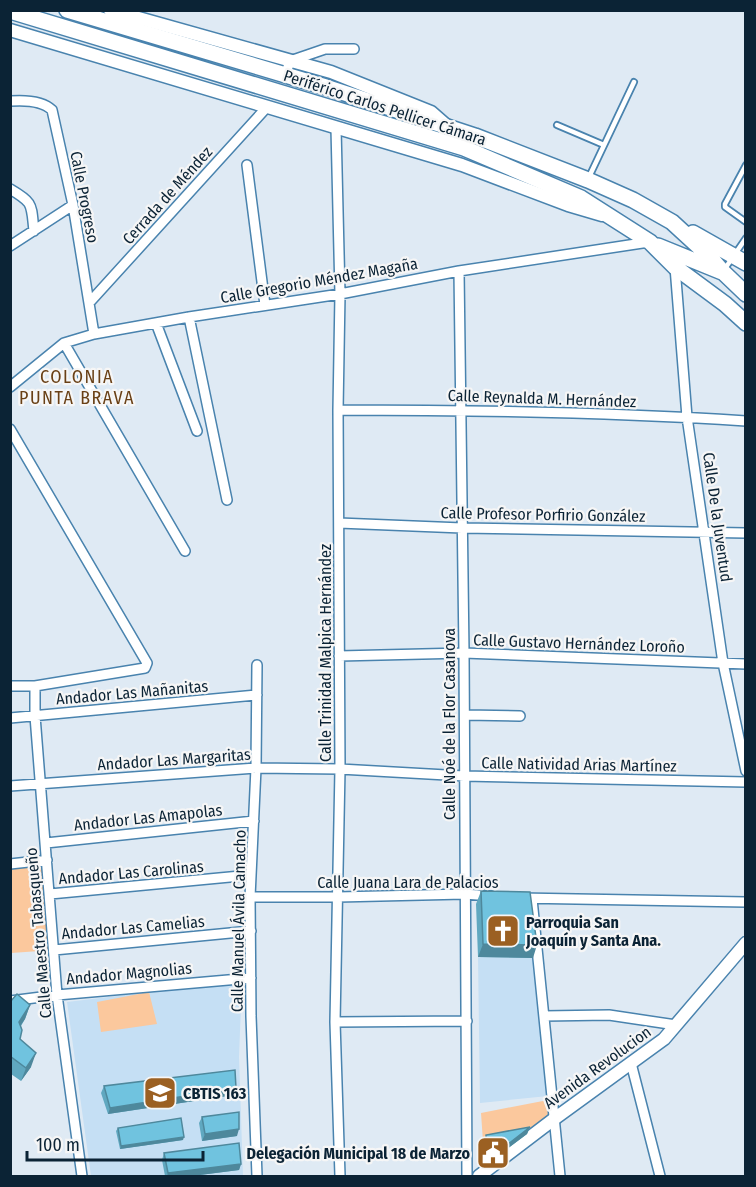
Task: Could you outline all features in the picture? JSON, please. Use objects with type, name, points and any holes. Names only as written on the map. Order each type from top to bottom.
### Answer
[{"type":"main road","name":"Periférico Carlos Pellicer Cámara","points":[[66,10],[328,79],[450,129],[475,136],[588,180],[633,200],[672,222],[746,294]]},
{"type":"main road","name":"Periférico Carlos Pellicer Cámara","points":[[10,11],[464,148],[580,198],[650,242],[675,267],[725,304],[746,323]]},
{"type":"main road","points":[[672,222],[740,259]]},
{"type":"main road","points":[[650,242],[723,272],[746,285]]},
{"type":"street","points":[[110,10],[288,69],[325,49],[354,49]]},
{"type":"street","points":[[10,30],[462,165],[568,205],[609,217]]},
{"type":"street","name":"Calle Progreso","points":[[10,101],[22,100],[46,104],[52,110],[73,205],[94,334]]},
{"type":"street","name":"Cerrada de Méndez","points":[[89,303],[267,107]]},
{"type":"street","name":"Calle Trinidad Malpica Hernández","points":[[336,128],[340,294],[338,410],[340,769],[335,1022],[340,1176]]},
{"type":"street","points":[[247,165],[266,305]]},
{"type":"street","points":[[10,189],[28,199],[31,204],[34,231]]},
{"type":"street","points":[[10,246],[73,205]]},
{"type":"street","name":"Calle Gregorio Méndez Magaña","points":[[10,387],[64,343],[94,334],[340,294],[459,271],[650,242]]},
{"type":"street","name":"Calle De la Juventud","points":[[675,267],[687,417],[723,663],[746,771]]},
{"type":"street","name":"Calle Noé de la Flor Casanova","points":[[459,271],[465,714],[467,1176]]},
{"type":"street","points":[[189,317],[227,500]]},
{"type":"street","points":[[156,323],[197,431]]},
{"type":"street","points":[[64,343],[185,551]]},
{"type":"street","name":"Calle Reynalda M. Hernández","points":[[338,410],[461,410],[746,421]]},
{"type":"street","points":[[10,429],[147,663],[145,668],[35,686],[10,686]]},
{"type":"street","name":"Calle Profesor Porfirio González","points":[[339,523],[462,528],[746,533]]},
{"type":"street","name":"Calle Gustavo Hernández Loroño","points":[[339,656],[464,653],[746,664]]},
{"type":"street","name":"Calle Manuel Ávila Camacho","points":[[257,665],[256,768],[250,897],[257,1176]]},
{"type":"street","name":"Calle Maestro Tabasqueño","points":[[35,686],[35,716],[57,994],[82,1176]]},
{"type":"street","name":"Andador Las Mañanitas","points":[[10,718],[257,695]]},
{"type":"street","points":[[465,714],[520,716]]},
{"type":"street","name":"Andador Las Margaritas","points":[[10,786],[256,768],[340,769]]},
{"type":"street","name":"Calle Natividad Arias Martínez","points":[[340,769],[464,776],[746,782]]},
{"type":"street","name":"Andador Las Amapolas","points":[[46,843],[254,821]]},
{"type":"street","points":[[10,864],[47,860]]},
{"type":"street","name":"Andador Las Carolinas","points":[[50,894],[251,875]]},
{"type":"street","name":"Calle Juana Lara de Palacios","points":[[250,897],[464,894],[498,897]]},
{"type":"street","name":"Calle Juana Lara de Palacios","points":[[509,897],[746,902]]},
{"type":"street","points":[[532,899],[560,1176]]},
{"type":"street","name":"Andador Las Camelias","points":[[54,950],[250,931]]},
{"type":"street","name":"Avenida Revolucion","points":[[479,1176],[664,1039],[746,943]]},
{"type":"street","name":"Andador Magnolias","points":[[10,1001],[57,994],[251,978]]},
{"type":"street","points":[[544,1016],[609,1015],[676,1025]]},
{"type":"street","points":[[335,1022],[467,1022]]},
{"type":"street","points":[[631,1063],[660,1176]]},
{"type":"lane","points":[[588,180],[634,82]]},
{"type":"lane","points":[[557,125],[604,146]]},
{"type":"lane","points":[[746,165],[724,204],[746,222]]},
{"type":"lane","points":[[723,272],[740,259],[746,238]]},
{"type":"shaded area","points":[[47,860],[54,950],[11,953],[11,864]]},
{"type":"shaded area","points":[[478,957],[533,958],[548,1096],[480,1103]]},
{"type":"shaded area","name":"CBTIS 163","points":[[242,981],[239,1057],[243,1176],[91,1176],[67,1002]]},
{"type":"shaded area","points":[[149,992],[157,1024],[101,1032],[97,1002]]},
{"type":"shaded area","points":[[548,1100],[550,1114],[527,1134],[483,1142],[481,1113]]},
{"type":"building","name":"Parroquia San Joaquín y Santa Ana.","points":[[481,891],[530,892],[537,945],[483,944]]},
{"type":"building","points":[[17,994],[30,1005],[19,1022],[22,1030],[20,1039],[36,1053],[26,1068],[10,1056],[10,1002]]},
{"type":"building","points":[[235,1070],[236,1088],[110,1108],[104,1086]]},
{"type":"building","points":[[239,1112],[239,1129],[205,1134],[202,1117]]},
{"type":"building","points":[[181,1118],[184,1137],[121,1146],[118,1128]]},
{"type":"building","points":[[530,1127],[489,1159],[486,1135]]},
{"type":"building","points":[[239,1143],[241,1164],[168,1173],[164,1153]]},
{"type":"place","name":"Parroquia San Joaquín y Santa Ana.","points":[[503,931]]},
{"type":"place","name":"CBTIS 163","points":[[160,1093]]},
{"type":"place","name":"Delegación Municipal 18 de Marzo","points":[[493,1153]]},
{"type":"district","name":"COLONIA PUNTA BRAVA","points":[[77,388]]}]
